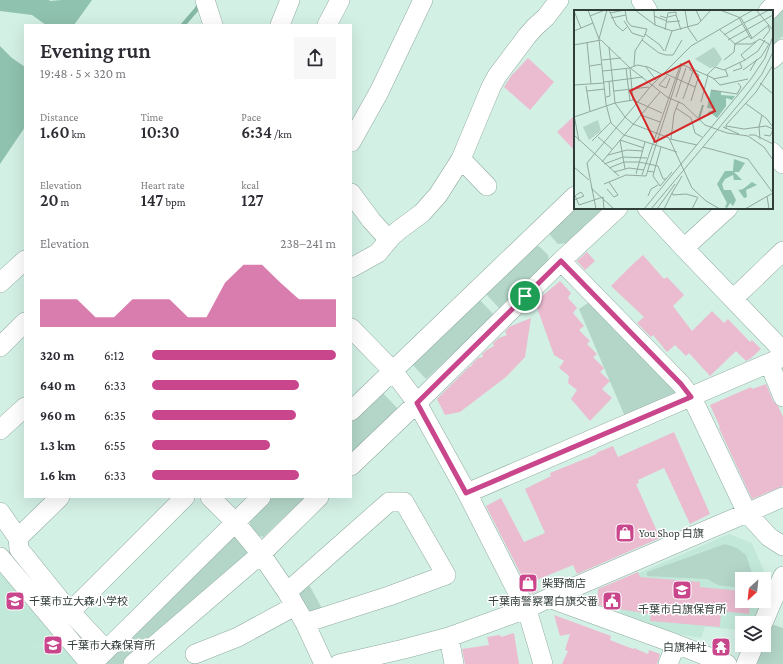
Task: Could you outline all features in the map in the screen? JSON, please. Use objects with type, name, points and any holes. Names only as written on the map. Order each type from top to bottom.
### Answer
[{"type":"street","points":[[280,24],[290,0]]},
{"type":"street","points":[[328,24],[340,0]]},
{"type":"street","points":[[352,140],[379,92],[423,0]]},
{"type":"street","points":[[352,267],[378,253],[399,230],[422,213],[438,195],[461,159],[497,76],[535,27],[546,17],[559,0]]},
{"type":"street","points":[[640,0],[647,10]]},
{"type":"street","points":[[769,10],[779,0]]},
{"type":"street","points":[[773,59],[783,49]]},
{"type":"street","points":[[461,159],[487,186]]},
{"type":"street","points":[[352,194],[389,240]]},
{"type":"street","points":[[352,410],[530,230],[574,197]]},
{"type":"street","points":[[352,465],[561,261],[617,209]]},
{"type":"street","points":[[648,209],[733,299],[778,357],[783,397]]},
{"type":"street","points":[[684,248],[727,209]]},
{"type":"street","points":[[733,299],[783,251]]},
{"type":"street","points":[[0,283],[24,261]]},
{"type":"street","points":[[561,261],[681,384],[691,397],[747,513],[769,536],[783,546]]},
{"type":"street","points":[[0,347],[24,323]]},
{"type":"street","points":[[352,329],[392,371],[417,403],[466,493],[526,609],[543,664]]},
{"type":"street","points":[[466,493],[691,397],[778,357]]},
{"type":"street","points":[[0,430],[24,408]]},
{"type":"street","points":[[346,663],[449,636],[526,609],[783,497]]},
{"type":"street","points":[[18,538],[59,498]]},
{"type":"street","points":[[70,612],[184,498]]},
{"type":"street","points":[[211,498],[235,522],[261,554],[305,623],[324,664]]},
{"type":"street","points":[[0,557],[91,664],[260,498]]},
{"type":"street","points":[[133,664],[261,554],[318,498]]},
{"type":"street","points":[[195,654],[238,637],[291,599],[389,502],[404,502],[446,575],[389,596],[305,623]]},
{"type":"street","points":[[0,512],[18,538],[18,549],[70,612],[106,650]]},
{"type":"street","points":[[766,616],[783,576]]},
{"type":"street","points":[[549,598],[727,664]]},
{"type":"street","points":[[449,636],[454,664]]},
{"type":"street","points":[[668,664],[676,644]]},
{"type":"street","points":[[746,664],[751,652]]},
{"type":"shaded area","points":[[0,0],[92,0],[75,24],[45,24],[32,15],[0,11]]},
{"type":"shaded area","points":[[783,2],[783,36],[773,45],[773,12]]},
{"type":"shaded area","points":[[0,46],[12,58],[24,66],[24,128],[0,164]]},
{"type":"shaded area","points":[[574,209],[604,209],[568,243],[558,244],[550,235],[550,229]]},
{"type":"shaded area","points":[[534,245],[540,247],[548,255],[549,262],[500,309],[485,293]]},
{"type":"shaded area","points":[[478,298],[494,315],[426,379],[410,362]]},
{"type":"shaded area","points":[[591,301],[675,386],[675,399],[626,419],[579,309]]},
{"type":"shaded area","points":[[382,392],[398,409],[352,453],[352,421]]},
{"type":"shaded area","points":[[272,498],[304,498],[263,537],[257,535],[250,528],[250,519]]},
{"type":"shaded area","points":[[236,534],[251,551],[126,664],[100,664]]},
{"type":"shaded area","name":"千葉市白旗保育所","points":[[729,534],[752,543],[764,572],[735,572],[735,608],[760,608],[758,616],[735,616],[735,629],[705,627],[701,638],[672,633],[620,613],[623,580]]},
{"type":"shaded area","points":[[725,544],[737,548],[746,555],[752,572],[735,572],[735,587],[718,585],[707,579],[647,576],[647,572]]},
{"type":"shaded area","name":"千葉市立大森小学校","points":[[0,565],[60,637],[16,655],[60,638],[82,664],[0,664]]},
{"type":"shaded area","points":[[308,583],[324,612],[310,617],[296,594]]},
{"type":"shaded area","points":[[771,624],[783,628],[783,664],[755,664],[758,652],[771,652]]},
{"type":"building","points":[[528,58],[554,82],[530,110],[504,87],[513,73]]},
{"type":"building","points":[[574,116],[574,150],[557,132]]},
{"type":"building","points":[[587,252],[595,261],[585,270],[577,261]]},
{"type":"building","points":[[643,255],[664,279],[667,277],[684,295],[673,306],[692,331],[712,311],[724,323],[728,319],[750,342],[752,340],[761,349],[746,361],[736,351],[710,376],[689,353],[686,356],[675,345],[667,352],[653,335],[651,337],[637,323],[644,317],[611,286]]},
{"type":"building","points":[[560,281],[571,293],[568,298],[577,308],[573,313],[584,326],[579,330],[590,341],[587,344],[597,354],[593,357],[604,368],[600,372],[610,381],[602,389],[612,398],[590,421],[571,399],[577,390],[568,383],[569,376],[559,368],[564,361],[554,355],[535,302]]},
{"type":"building","points":[[531,318],[525,357],[506,377],[460,412],[445,415],[437,399],[469,367],[472,366],[471,365],[478,358],[483,357],[482,354],[494,346],[493,343],[499,338],[507,335],[505,332],[509,327]]},
{"type":"building","points":[[766,384],[773,401],[778,406],[783,417],[783,486],[752,499],[710,405],[751,387],[752,389]]},
{"type":"building","points":[[674,432],[710,514],[690,524],[664,468],[638,480],[639,483],[636,484],[660,538],[577,574],[573,565],[534,581],[538,591],[531,594],[486,506],[501,498],[524,542],[545,533],[525,489],[551,476],[550,473],[613,446],[618,457]]},
{"type":"building","points":[[638,572],[640,577],[700,582],[700,587],[735,590],[735,608],[749,608],[749,614],[721,611],[720,627],[650,621],[651,614],[618,610],[597,604],[598,589]]},
{"type":"building","points":[[554,615],[611,636],[610,640],[633,649],[634,648],[648,654],[649,650],[660,654],[657,664],[562,664],[568,651],[565,650],[570,634],[560,636]]},
{"type":"building","points":[[514,633],[519,664],[465,664],[462,649],[489,645],[487,637],[500,635],[501,637]]},
{"type":"waterway","points":[[184,24],[200,3]]},
{"type":"place","name":"You Shop 白旗","points":[[625,533]]},
{"type":"place","name":"柴野商店","points":[[528,583]]},
{"type":"place","name":"千葉市白旗保育所","points":[[682,590]]},
{"type":"place","name":"千葉市立大森小学校","points":[[15,601]]},
{"type":"place","name":"千葉南警察署白旗交番","points":[[612,601]]},
{"type":"place","name":"千葉市大森保育所","points":[[53,645]]},
{"type":"place","name":"白旗神社","points":[[721,647]]},
{"type":"route","points":[[561,261],[681,384],[691,397],[466,493],[417,403],[525,296],[561,261]]}]
